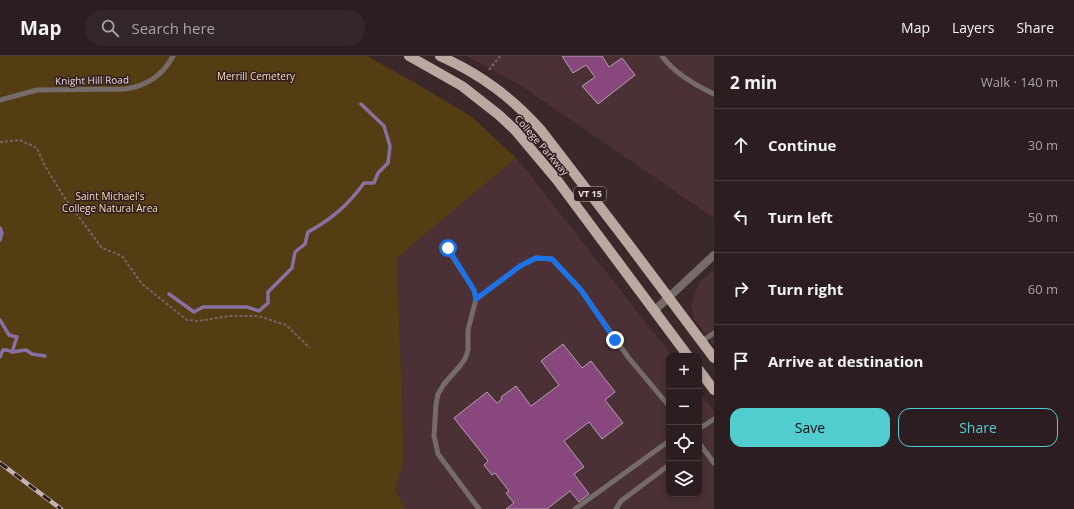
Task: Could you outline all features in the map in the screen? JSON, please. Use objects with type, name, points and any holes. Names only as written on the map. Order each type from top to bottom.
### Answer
[{"type":"main road","name":"College Parkway","points":[[409,56],[462,86],[499,115],[515,130],[557,180],[686,353]]},
{"type":"main road","name":"College Parkway","points":[[440,56],[479,76],[516,104],[527,115],[550,142],[714,358]]},
{"type":"main road","points":[[702,374],[714,390]]},
{"type":"street","points":[[654,311],[714,255]]},
{"type":"lane","name":"Knight Hill Road","points":[[0,100],[37,90],[125,89],[136,87],[160,74],[173,56]]},
{"type":"lane","points":[[662,56],[674,69],[714,94]]},
{"type":"lane","points":[[448,248],[474,290],[476,299],[468,330],[468,350],[465,359],[444,384],[438,394],[434,436],[438,454],[479,509]]},
{"type":"lane","points":[[476,299],[520,266],[536,258],[552,259],[581,290],[624,351],[666,402]]},
{"type":"lane","points":[[702,342],[714,333]]},
{"type":"lane","points":[[702,428],[714,419]]},
{"type":"lane","points":[[575,509],[666,444]]},
{"type":"lane","points":[[702,447],[714,463]]},
{"type":"lane","points":[[616,509],[621,501],[666,468]]},
{"type":"path","points":[[489,70],[500,56]]},
{"type":"path","points":[[0,142],[20,140],[37,148],[44,166],[64,197],[102,248],[122,256],[142,284],[188,320],[198,321],[229,316],[258,316],[286,325],[310,348]]},
{"type":"shaded area","points":[[467,56],[714,56],[714,218],[520,85]]},
{"type":"shaded area","points":[[516,158],[670,353],[666,353],[666,497],[702,497],[702,396],[714,411],[714,509],[406,509],[395,490],[404,460],[397,258]]},
{"type":"shaded area","points":[[714,270],[714,345],[694,319],[691,305],[699,282]]},
{"type":"green space","points":[[0,56],[367,56],[472,117],[516,158],[397,258],[404,460],[395,490],[406,509],[0,509]]},
{"type":"building","points":[[562,56],[602,56],[609,67],[622,58],[635,75],[598,104],[582,86],[595,77],[586,65],[573,73]]},
{"type":"building","points":[[563,344],[582,368],[591,361],[615,392],[605,400],[623,423],[602,439],[589,422],[564,441],[584,467],[574,474],[589,494],[579,502],[570,491],[547,509],[506,509],[514,503],[506,493],[509,491],[495,473],[492,475],[484,465],[488,461],[454,418],[487,392],[497,403],[502,399],[501,397],[516,386],[531,406],[559,385],[541,361]]},
{"type":"waterway","points":[[169,294],[194,312],[203,307],[247,307],[259,311],[268,303],[268,292],[292,268],[295,252],[305,244],[308,232],[325,222],[339,211],[364,183],[374,183],[378,173],[388,163],[390,146],[384,126],[361,104]]},
{"type":"waterway","points":[[0,228],[2,233],[0,240]]},
{"type":"waterway","points":[[0,320],[9,335],[17,337],[12,352]]},
{"type":"waterway","points":[[0,357],[3,350],[12,352],[26,350],[32,354],[45,356]]},
{"type":"railway","points":[[0,463],[61,509]]},
{"type":"route","points":[[448,248],[474,290],[476,299],[520,266],[536,258],[552,259],[581,290],[615,340]]},
{"type":"park label","name":"Merrill Cemetery","points":[[256,76]]},
{"type":"park label","name":"Saint Michael's College Natural Area","points":[[110,202]]}]
